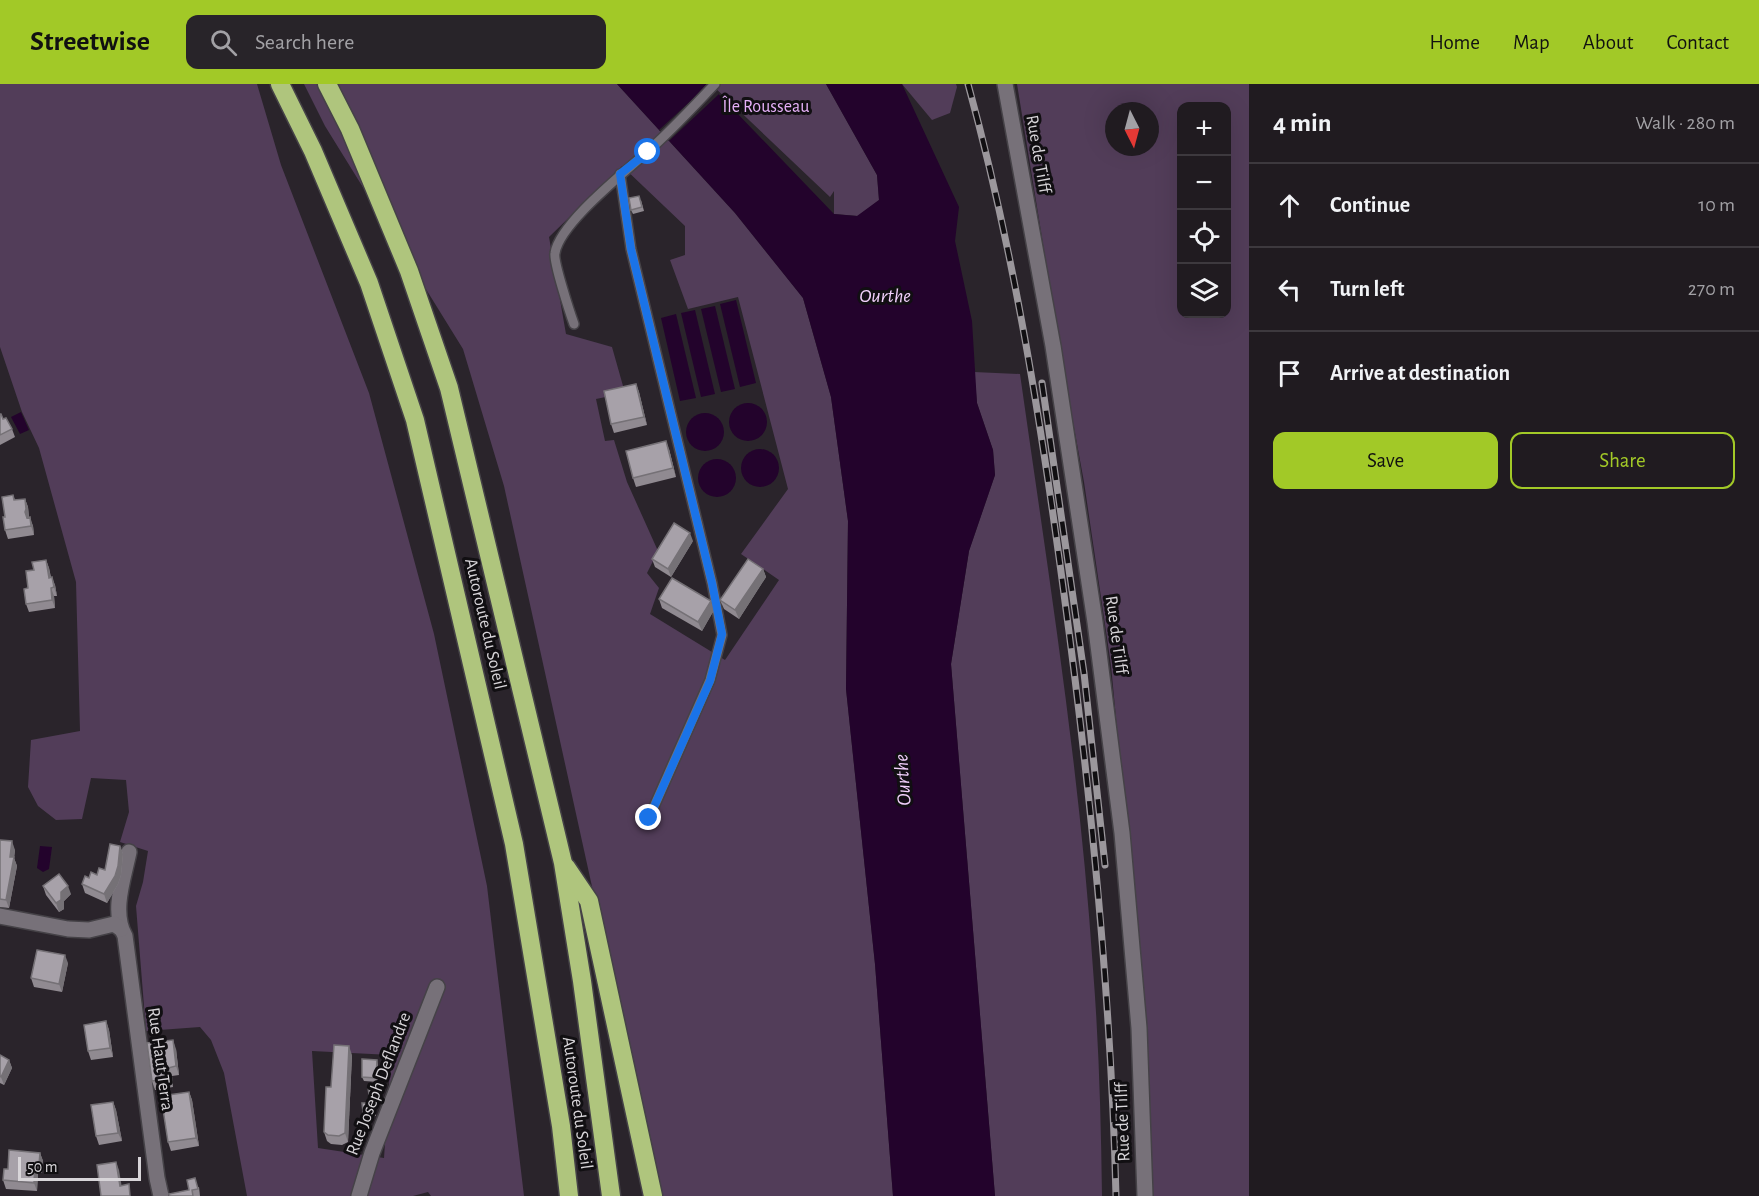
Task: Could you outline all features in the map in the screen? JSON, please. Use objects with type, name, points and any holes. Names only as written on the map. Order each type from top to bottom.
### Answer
[{"type":"highway","name":"Autoroute du Soleil","points":[[280,84],[314,151],[369,284],[415,420],[514,844],[560,1115],[569,1196]]},
{"type":"highway","name":"Autoroute du Soleil","points":[[327,84],[350,129],[409,271],[449,388],[563,863],[582,981],[611,1196]]},
{"type":"highway","points":[[563,863],[590,901],[653,1196]]},
{"type":"main road","name":"Rue de Tilff","points":[[1005,84],[1055,357],[1095,622],[1122,833],[1139,1028],[1145,1196]]},
{"type":"main road","name":"Rue Haut Terra","points":[[129,852],[119,905],[121,929],[125,936],[157,1178],[162,1196]]},
{"type":"main road","points":[[0,916],[68,929],[89,930],[114,924],[121,929]]},
{"type":"main road","name":"Rue Joseph Deflandre","points":[[359,1196],[372,1153],[437,987]]},
{"type":"lane","points":[[574,324],[554,254],[562,236],[620,174],[648,152],[715,84]]},
{"type":"lane","points":[[620,174],[631,249],[712,583],[722,634],[710,681],[649,818]]},
{"type":"green space","points":[[0,84],[257,84],[281,165],[369,393],[434,634],[487,886],[524,1196],[431,1196],[428,1192],[413,1196],[247,1196],[224,1073],[211,1040],[200,1027],[146,1031],[136,906],[148,851],[120,842],[129,812],[126,780],[91,778],[82,819],[56,820],[38,806],[28,787],[31,740],[80,731],[76,582],[39,448],[22,412],[0,347]],"holes":[[[312,1051],[391,1055],[384,1158],[318,1148]]]},
{"type":"green space","points":[[304,84],[617,84],[735,213],[803,298],[831,397],[848,521],[846,689],[875,964],[893,1196],[660,1196],[504,486],[463,349],[325,126]],"holes":[[[622,166],[685,226],[685,255],[670,260],[688,309],[738,297],[788,489],[741,554],[779,580],[725,660],[650,614],[659,588],[647,573],[658,551],[627,482],[614,440],[605,441],[596,399],[625,393],[612,347],[566,334],[549,237]]]},
{"type":"green space","name":"Île Rousseau","points":[[711,84],[826,84],[877,175],[879,200],[858,216],[834,214],[834,191],[830,197]]},
{"type":"green space","points":[[902,84],[956,84],[950,113],[932,120]]},
{"type":"green space","points":[[1017,84],[1249,84],[1249,1196],[1151,1196],[1145,1028],[1111,665],[1084,482]]},
{"type":"green space","points":[[974,372],[1020,374],[1072,745],[1080,820],[1097,1026],[1102,1196],[995,1196],[951,664],[969,551],[995,475],[993,450],[977,403]]},
{"type":"water","name":"Ourthe","points":[[617,84],[709,84],[834,214],[857,216],[879,200],[877,175],[826,84],[902,84],[959,207],[955,241],[972,321],[977,403],[993,450],[995,475],[969,551],[951,664],[995,1196],[893,1196],[875,964],[846,689],[848,521],[831,397],[803,298],[735,213]]},
{"type":"water","points":[[736,300],[756,383],[740,387],[720,304]]},
{"type":"water","points":[[715,306],[735,389],[721,392],[701,309]]},
{"type":"water","points":[[695,310],[715,394],[701,397],[681,313]]},
{"type":"water","points":[[676,314],[696,398],[680,401],[661,318]]},
{"type":"water","points":[[748,403],[762,408],[767,422],[762,436],[748,441],[734,436],[729,422],[734,408]]},
{"type":"water","points":[[21,412],[29,430],[20,434],[11,417]]},
{"type":"water","points":[[705,413],[712,414],[718,419],[723,425],[723,439],[718,445],[712,450],[705,451],[698,450],[692,445],[687,439],[686,432],[687,425],[692,419],[698,414]]},
{"type":"water","points":[[760,449],[767,450],[773,455],[778,461],[778,475],[773,481],[767,486],[760,487],[753,486],[747,481],[742,475],[741,468],[742,461],[747,455],[753,450]]},
{"type":"water","points":[[717,459],[730,465],[736,478],[730,491],[717,497],[704,491],[698,478],[704,465]]},
{"type":"water","points":[[40,846],[52,847],[49,869],[43,872],[37,868]]},
{"type":"pier","points":[[709,84],[719,94],[669,141],[659,130]]},
{"type":"building","points":[[639,196],[642,207],[631,210],[629,198]]},
{"type":"building","points":[[636,384],[644,417],[611,424],[604,391]]},
{"type":"building","points":[[0,414],[3,419],[6,418],[12,429],[0,435]]},
{"type":"building","points":[[666,441],[673,468],[633,478],[626,451]]},
{"type":"building","points":[[13,495],[14,500],[25,499],[25,512],[27,518],[30,517],[31,526],[5,530],[2,497]]},
{"type":"building","points":[[674,523],[690,533],[668,569],[652,559]]},
{"type":"building","points":[[748,559],[763,569],[735,610],[720,600]]},
{"type":"building","points":[[46,560],[49,578],[52,577],[54,587],[51,588],[52,600],[26,604],[24,589],[28,588],[26,571],[34,570],[32,562]]},
{"type":"building","points":[[672,578],[711,601],[698,622],[659,599]]},
{"type":"building","points":[[0,840],[12,841],[10,857],[14,857],[6,900],[0,899]]},
{"type":"building","points":[[110,844],[120,846],[118,866],[104,894],[82,884],[85,876],[89,878],[91,872],[97,875],[99,868],[105,870]]},
{"type":"building","points":[[59,874],[68,886],[61,892],[61,900],[56,903],[43,886]]},
{"type":"building","points":[[37,950],[65,955],[59,984],[31,978]]},
{"type":"building","points":[[106,1021],[110,1048],[88,1051],[84,1025]]},
{"type":"building","points":[[173,1040],[176,1066],[168,1068],[170,1079],[152,1081],[147,1043]]},
{"type":"building","points":[[334,1045],[349,1046],[345,1133],[339,1136],[328,1135],[324,1132],[326,1087],[331,1087]]},
{"type":"building","points":[[0,1055],[9,1060],[1,1077],[0,1076]]},
{"type":"building","points":[[362,1059],[377,1060],[376,1078],[362,1077]]},
{"type":"building","points":[[380,1085],[381,1095],[369,1095],[368,1087]]},
{"type":"building","points":[[189,1092],[196,1138],[168,1142],[161,1096]]},
{"type":"building","points":[[113,1102],[118,1133],[96,1136],[91,1105]]},
{"type":"building","points":[[362,1103],[374,1103],[375,1112],[363,1112]]},
{"type":"building","points":[[9,1150],[40,1153],[39,1164],[35,1164],[34,1183],[3,1180],[4,1169],[8,1169]]},
{"type":"building","points":[[116,1162],[120,1186],[129,1184],[130,1196],[101,1196],[97,1165]]},
{"type":"building","points":[[195,1178],[198,1189],[192,1190],[193,1196],[170,1196],[169,1194],[189,1190],[187,1180]]},
{"type":"railway","points":[[968,84],[1013,273],[1036,401],[1064,594],[1083,744],[1098,894],[1110,1045],[1116,1196]]},
{"type":"railway","points":[[1042,383],[1084,673],[1105,865]]},
{"type":"route","points":[[648,152],[620,174],[631,249],[712,583],[722,634],[710,681],[649,818]]}]
